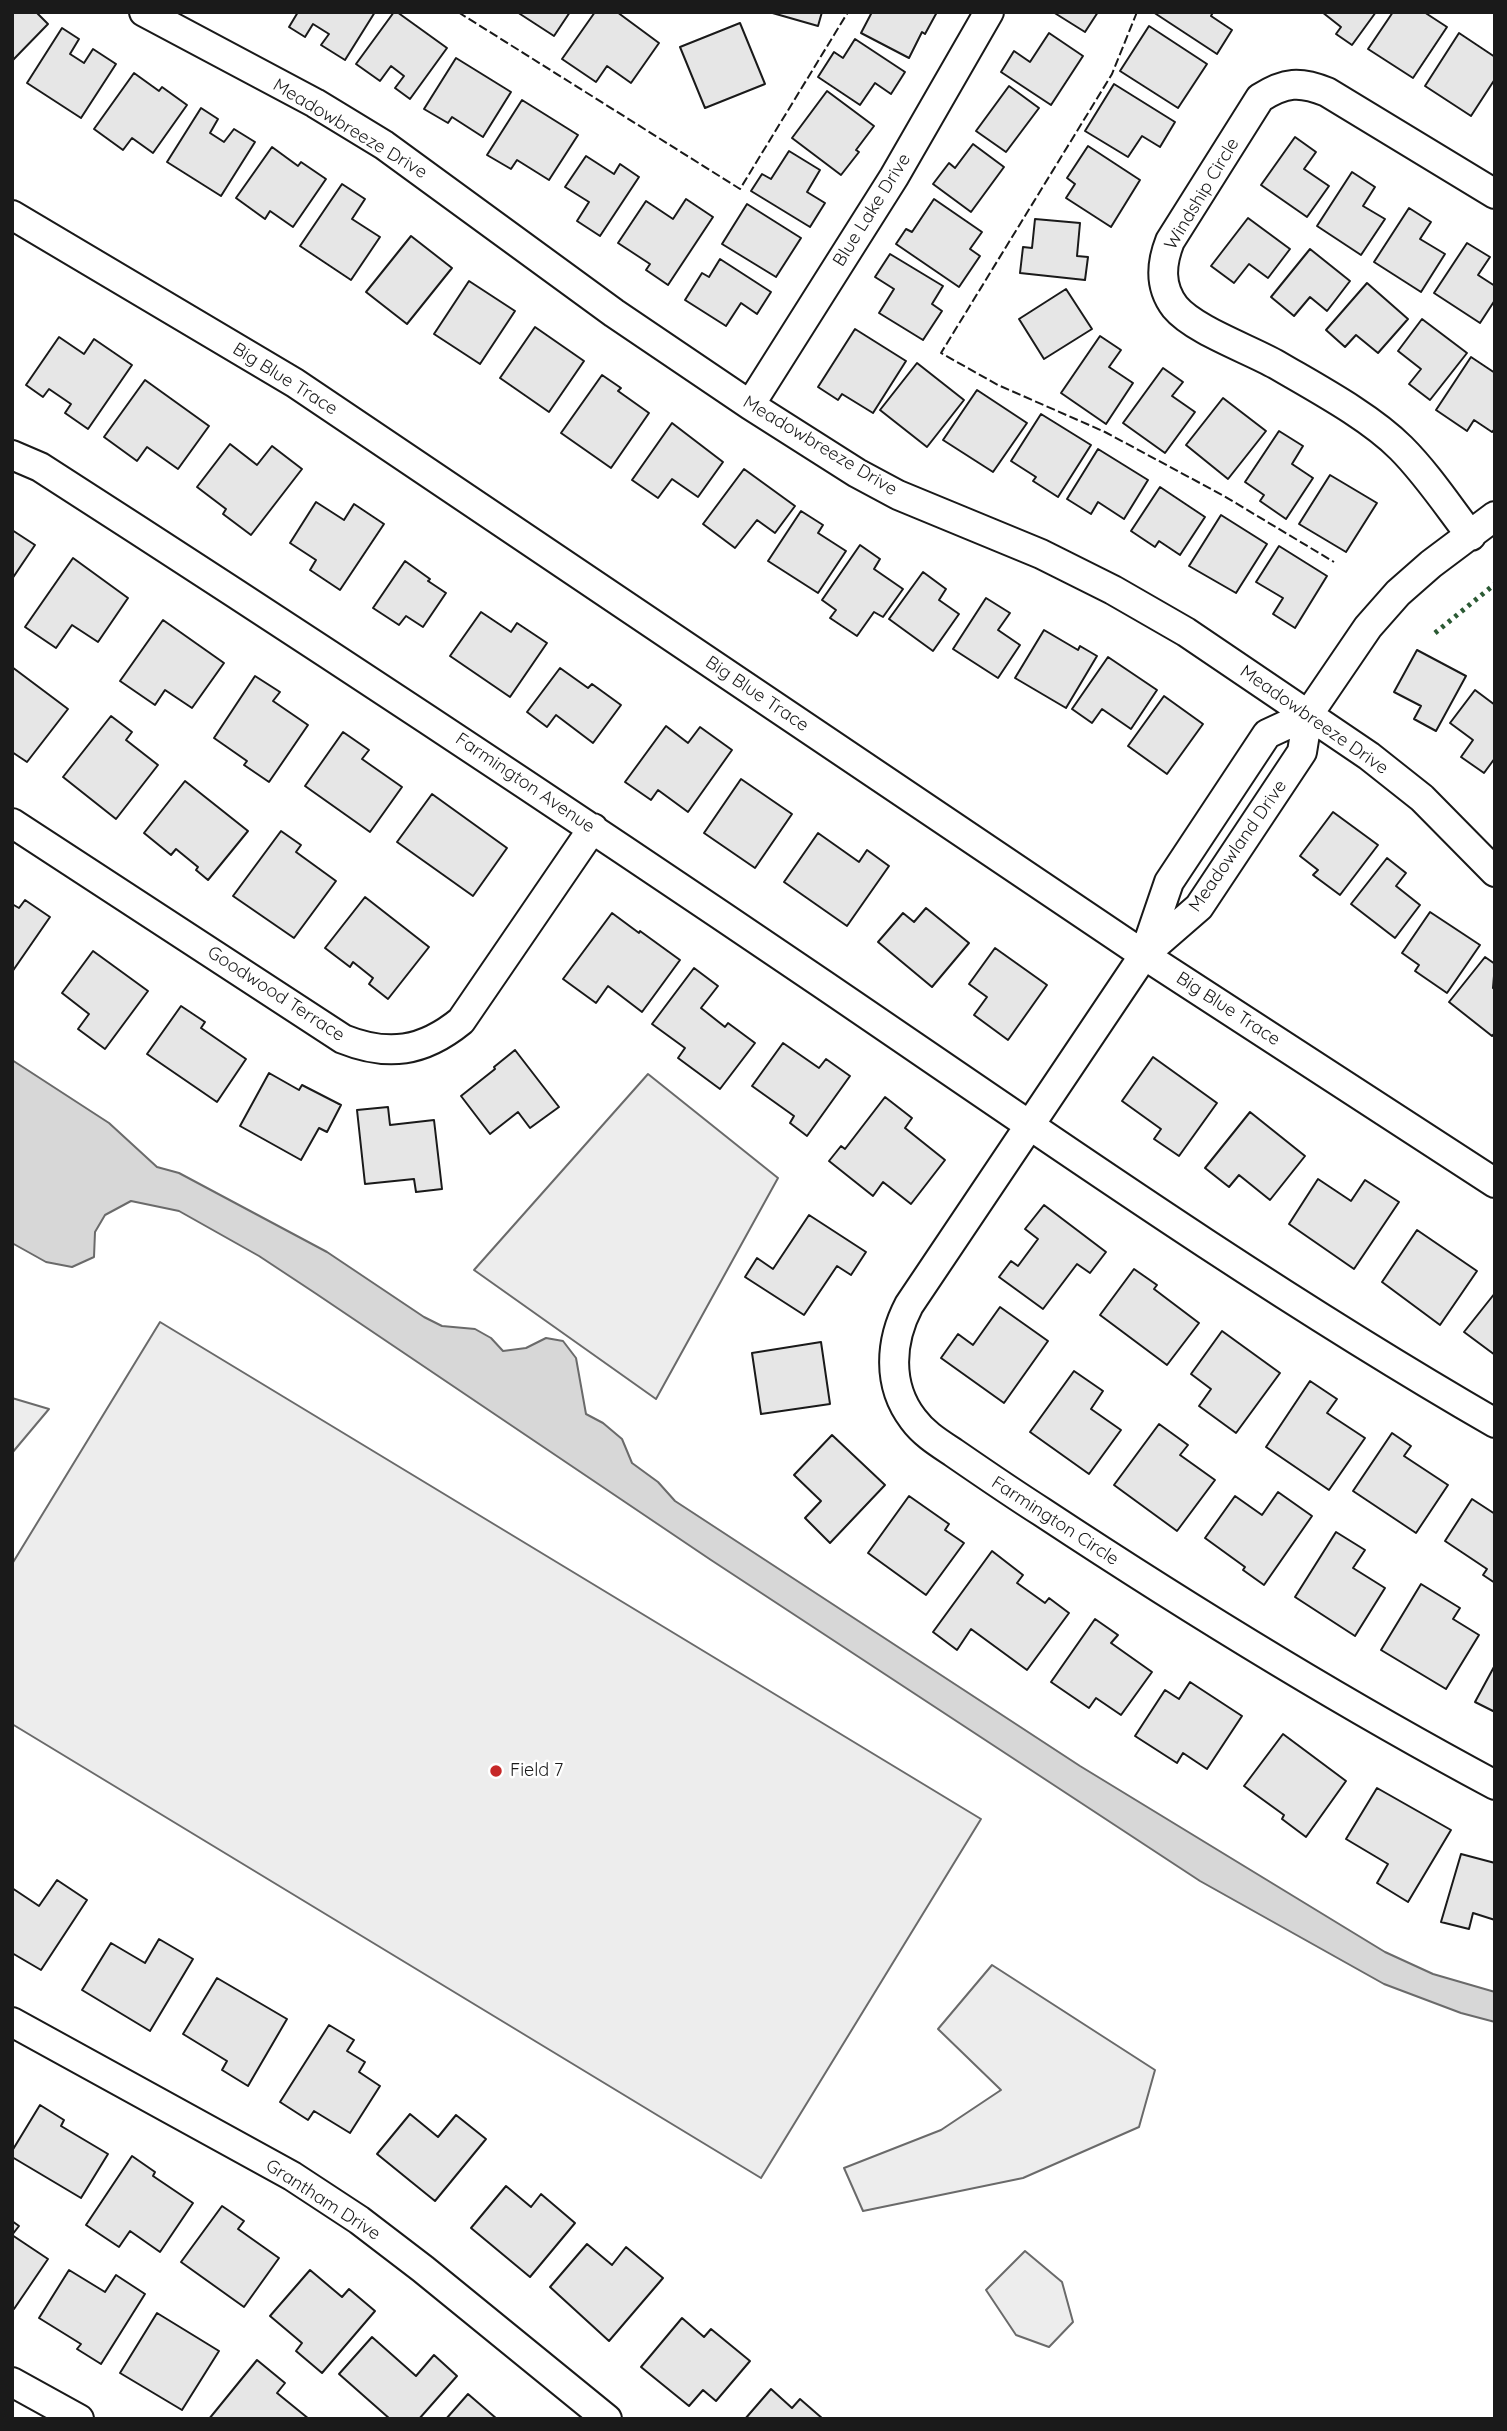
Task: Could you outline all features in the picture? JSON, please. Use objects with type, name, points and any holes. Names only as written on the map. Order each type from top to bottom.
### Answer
[{"type":"street","name":"Meadowbreeze Drive","points":[[144,12],[315,103],[384,145],[614,313],[750,405],[857,472],[898,495],[1041,554],[1113,590],[1186,632],[1369,756],[1422,798],[1495,872]]},
{"type":"street","name":"Blue Lake Drive","points":[[750,405],[894,177],[989,12]]},
{"type":"street","name":"Windship Circle","points":[[1471,536],[1425,475],[1399,446],[1370,423],[1274,364],[1195,322],[1176,308],[1167,293],[1162,276],[1163,258],[1170,242],[1260,98],[1275,88],[1293,84],[1311,85],[1327,92],[1495,194]]},
{"type":"street","name":"Big Blue Trace","points":[[12,215],[295,383],[1144,955],[1495,1183]]},
{"type":"street","name":"Farmington Avenue","points":[[12,455],[40,467],[310,640],[1031,1125]]},
{"type":"street","name":"Meadowland Drive","points":[[1144,955],[1199,907],[1303,752],[1308,715],[1368,627],[1398,593],[1495,516]]},
{"type":"street","name":"Meadowland Drive","points":[[1144,955],[1169,882],[1267,734],[1308,715]]},
{"type":"street","name":"Goodwood Terrace","points":[[12,823],[343,1039],[377,1050],[396,1050],[431,1041],[460,1021],[593,828]]},
{"type":"street","name":"Farmington Circle","points":[[1144,955],[909,1305],[896,1338],[894,1368],[900,1394],[913,1418],[925,1432],[1130,1570],[1282,1664],[1495,1785]]},
{"type":"street","points":[[1031,1125],[1272,1287],[1495,1423]]},
{"type":"street","name":"Grantham Drive","points":[[16,2033],[292,2176],[359,2220],[423,2269],[607,2419]]},
{"type":"street","points":[[12,2382],[79,2419]]},
{"type":"shaded area","points":[[12,1060],[109,1123],[157,1167],[179,1173],[327,1252],[424,1317],[442,1326],[475,1329],[491,1338],[503,1351],[526,1348],[546,1338],[563,1341],[576,1358],[586,1414],[603,1423],[622,1439],[632,1463],[658,1482],[675,1501],[1080,1766],[1385,1952],[1433,1974],[1495,1992],[1495,2022],[1461,2013],[1384,1984],[1200,1881],[711,1560],[259,1256],[179,1211],[131,1201],[105,1215],[95,1232],[94,1257],[72,1267],[46,1262],[12,1243]]},
{"type":"shaded area","points":[[648,1074],[778,1178],[656,1399],[474,1270]]},
{"type":"shaded area","name":"Field 7","points":[[160,1322],[981,1819],[761,2178],[12,1724],[12,1564]]},
{"type":"shaded area","points":[[12,1398],[49,1409],[12,1453]]},
{"type":"shaded area","points":[[992,1965],[1155,2070],[1139,2127],[1023,2178],[863,2211],[844,2168],[941,2130],[1001,2090],[938,2029]]},
{"type":"shaded area","points":[[1025,2251],[1062,2282],[1073,2322],[1049,2347],[1016,2335],[986,2290]]},
{"type":"building","points":[[12,12],[36,12],[48,24],[12,61]]},
{"type":"building","points":[[298,12],[375,12],[345,60],[321,45],[329,34],[313,24],[305,37],[289,27]]},
{"type":"building","points":[[394,12],[447,48],[410,99],[395,88],[404,76],[391,66],[380,81],[356,64]]},
{"type":"building","points":[[517,12],[570,12],[554,36]]},
{"type":"building","points":[[595,12],[617,12],[659,43],[631,83],[607,66],[596,82],[562,59]]},
{"type":"building","points":[[769,12],[822,12],[818,26]]},
{"type":"building","points":[[872,12],[937,12],[925,34],[922,32],[909,58],[861,33]]},
{"type":"building","points":[[1053,12],[1098,12],[1085,32]]},
{"type":"building","points":[[1153,12],[1213,12],[1211,16],[1232,30],[1217,54]]},
{"type":"building","points":[[1322,12],[1376,12],[1352,45],[1336,34],[1341,27]]},
{"type":"building","points":[[1393,12],[1424,12],[1447,27],[1413,78],[1368,49]]},
{"type":"building","points":[[740,23],[765,84],[705,108],[680,47]]},
{"type":"building","points":[[1149,26],[1207,64],[1178,108],[1120,71]]},
{"type":"building","points":[[62,28],[79,39],[70,54],[84,63],[93,49],[116,64],[81,118],[27,83]]},
{"type":"building","points":[[1049,33],[1083,56],[1051,105],[1001,72],[1014,51],[1030,62]]},
{"type":"building","points":[[1459,33],[1495,57],[1495,79],[1471,116],[1425,86]]},
{"type":"building","points":[[855,39],[905,72],[891,94],[875,83],[860,105],[818,77],[834,52],[843,58]]},
{"type":"building","points":[[456,58],[511,92],[483,137],[452,117],[448,123],[424,109]]},
{"type":"building","points":[[134,73],[159,91],[162,87],[187,105],[153,153],[132,138],[123,150],[94,129]]},
{"type":"building","points":[[1114,84],[1175,122],[1160,147],[1142,136],[1128,157],[1085,131]]},
{"type":"building","points":[[1009,86],[1039,108],[1006,152],[976,131]]},
{"type":"building","points":[[827,91],[874,126],[841,175],[792,138]]},
{"type":"building","points":[[522,100],[578,135],[549,180],[517,160],[511,169],[487,155]]},
{"type":"building","points":[[201,108],[218,119],[210,133],[224,142],[234,129],[255,142],[221,196],[167,162]]},
{"type":"building","points":[[1295,137],[1316,152],[1304,169],[1329,186],[1307,217],[1261,185]]},
{"type":"building","points":[[973,144],[1004,167],[971,212],[933,184],[949,163],[955,168]]},
{"type":"building","points":[[1088,146],[1140,180],[1111,227],[1066,198],[1075,184],[1067,178]]},
{"type":"building","points":[[272,147],[298,166],[301,162],[326,179],[293,227],[270,211],[265,219],[236,198]]},
{"type":"building","points":[[789,151],[820,170],[807,192],[825,203],[810,227],[751,191],[762,174],[771,179]]},
{"type":"building","points":[[586,156],[614,174],[620,164],[639,177],[600,236],[577,221],[589,202],[565,187]]},
{"type":"building","points":[[1352,172],[1375,187],[1363,206],[1385,219],[1361,255],[1317,226]]},
{"type":"building","points":[[342,184],[365,199],[352,219],[380,237],[351,280],[300,246]]},
{"type":"building","points":[[686,199],[713,217],[668,285],[646,270],[650,264],[618,243],[646,201],[673,219]]},
{"type":"building","points":[[934,199],[982,232],[970,249],[980,256],[959,287],[896,244],[906,229],[912,232]]},
{"type":"building","points":[[747,204],[801,238],[776,277],[722,244]]},
{"type":"building","points":[[1409,208],[1431,222],[1420,239],[1445,254],[1421,292],[1374,262]]},
{"type":"building","points":[[1248,218],[1290,249],[1268,278],[1249,264],[1234,283],[1211,266]]},
{"type":"building","points":[[1035,219],[1080,223],[1077,256],[1088,257],[1085,280],[1020,273],[1023,247],[1032,248]]},
{"type":"building","points":[[411,236],[452,268],[407,324],[366,292]]},
{"type":"building","points":[[1467,243],[1490,257],[1478,275],[1495,286],[1495,300],[1480,323],[1434,293]]},
{"type":"building","points":[[1310,249],[1350,281],[1327,311],[1310,297],[1294,316],[1271,297]]},
{"type":"building","points":[[890,254],[943,286],[932,304],[942,311],[923,340],[879,313],[894,289],[875,277]]},
{"type":"building","points":[[720,259],[771,292],[757,314],[741,303],[726,326],[685,300],[702,273],[709,277]]},
{"type":"building","points":[[469,281],[515,311],[480,364],[434,334]]},
{"type":"building","points":[[1367,283],[1408,319],[1378,353],[1356,335],[1345,347],[1326,330]]},
{"type":"building","points":[[1066,289],[1092,329],[1044,359],[1019,319]]},
{"type":"building","points":[[1422,319],[1467,353],[1430,400],[1409,384],[1421,369],[1398,351]]},
{"type":"building","points":[[535,327],[584,361],[549,412],[500,378]]},
{"type":"building","points":[[855,329],[906,361],[873,413],[842,394],[838,400],[818,387]]},
{"type":"building","points":[[1100,336],[1121,350],[1109,367],[1133,383],[1106,424],[1061,393]]},
{"type":"building","points":[[59,337],[84,354],[94,339],[132,365],[88,429],[65,413],[71,404],[49,389],[43,397],[26,385]]},
{"type":"building","points":[[1471,357],[1495,373],[1495,429],[1492,432],[1474,420],[1467,431],[1436,410]]},
{"type":"building","points":[[917,363],[964,400],[927,447],[880,410]]},
{"type":"building","points":[[1163,368],[1183,382],[1172,396],[1195,412],[1165,453],[1123,423]]},
{"type":"building","points":[[602,375],[621,388],[618,391],[649,413],[611,468],[561,433]]},
{"type":"building","points":[[145,380],[209,426],[178,469],[147,447],[137,461],[104,437]]},
{"type":"building","points":[[977,390],[1027,423],[993,472],[943,440]]},
{"type":"building","points":[[1223,398],[1266,431],[1228,479],[1186,445]]},
{"type":"building","points":[[1041,414],[1091,445],[1058,497],[1033,481],[1036,477],[1011,461]]},
{"type":"building","points":[[672,423],[723,462],[698,497],[672,479],[658,498],[632,480]]},
{"type":"building","points":[[1279,431],[1303,446],[1292,464],[1313,478],[1286,519],[1260,501],[1264,495],[1245,482]]},
{"type":"building","points":[[230,444],[257,465],[272,446],[302,469],[251,535],[223,514],[226,509],[197,487]]},
{"type":"building","points":[[1098,449],[1148,480],[1124,519],[1098,502],[1091,514],[1067,499]]},
{"type":"building","points":[[744,469],[795,506],[775,533],[757,520],[735,548],[703,524]]},
{"type":"building","points":[[1330,475],[1377,503],[1346,552],[1299,524]]},
{"type":"building","points":[[1160,487],[1205,517],[1180,555],[1159,541],[1155,547],[1131,531]]},
{"type":"building","points":[[316,502],[344,520],[354,504],[384,524],[340,590],[310,570],[316,560],[290,543]]},
{"type":"building","points":[[801,511],[823,525],[818,533],[846,551],[818,593],[768,561]]},
{"type":"building","points":[[1221,515],[1267,544],[1236,593],[1189,566]]},
{"type":"building","points":[[12,530],[35,545],[12,579]]},
{"type":"building","points":[[860,545],[880,559],[874,569],[903,589],[883,617],[874,612],[857,636],[830,618],[836,610],[822,600]]},
{"type":"building","points":[[1279,546],[1327,576],[1295,628],[1273,614],[1283,598],[1256,582]]},
{"type":"building","points":[[73,558],[128,598],[98,642],[72,625],[56,648],[25,627]]},
{"type":"building","points":[[405,561],[446,593],[423,627],[406,616],[399,625],[373,608]]},
{"type":"building","points":[[923,572],[946,589],[939,600],[959,614],[933,651],[889,619]]},
{"type":"building","points":[[986,598],[1010,613],[998,630],[1020,645],[998,678],[953,649]]},
{"type":"building","points":[[481,612],[511,632],[517,623],[547,643],[510,697],[450,656]]},
{"type":"building","points":[[163,620],[224,663],[192,708],[165,690],[155,705],[120,681]]},
{"type":"building","points":[[1044,630],[1078,650],[1080,646],[1097,656],[1066,708],[1015,678]]},
{"type":"building","points":[[1417,650],[1466,676],[1436,731],[1414,719],[1421,706],[1394,692]]},
{"type":"building","points":[[1108,657],[1157,690],[1131,729],[1102,709],[1092,723],[1072,709]]},
{"type":"building","points":[[12,667],[68,709],[27,762],[12,752]]},
{"type":"building","points":[[560,668],[588,688],[592,684],[621,705],[593,743],[556,715],[547,727],[527,712]]},
{"type":"building","points":[[255,676],[280,692],[273,701],[308,725],[269,782],[244,765],[247,761],[214,738]]},
{"type":"building","points":[[1475,690],[1495,705],[1495,758],[1484,773],[1461,757],[1473,740],[1450,723]]},
{"type":"building","points":[[1164,696],[1203,724],[1167,774],[1128,746]]},
{"type":"building","points":[[111,716],[132,732],[126,740],[158,765],[116,819],[63,777]]},
{"type":"building","points":[[666,726],[688,743],[700,727],[732,750],[688,812],[658,790],[651,800],[625,782]]},
{"type":"building","points":[[343,732],[369,750],[362,759],[402,787],[370,832],[305,786]]},
{"type":"building","points":[[741,779],[792,814],[755,868],[704,833]]},
{"type":"building","points":[[185,781],[248,831],[208,880],[196,870],[198,867],[176,849],[171,855],[144,833]]},
{"type":"building","points":[[432,794],[507,848],[473,896],[397,842]]},
{"type":"building","points":[[1333,812],[1378,845],[1340,895],[1313,875],[1318,870],[1300,856]]},
{"type":"building","points":[[281,831],[301,845],[296,852],[336,881],[294,938],[233,896]]},
{"type":"building","points":[[818,833],[859,862],[867,850],[889,866],[847,926],[784,882]]},
{"type":"building","points":[[1387,858],[1406,873],[1396,886],[1420,905],[1395,938],[1351,904]]},
{"type":"building","points":[[365,897],[429,947],[388,999],[369,984],[373,978],[353,962],[350,967],[325,948]]},
{"type":"building","points":[[25,900],[50,917],[12,972],[12,904],[19,908]]},
{"type":"building","points":[[926,908],[969,943],[932,987],[878,942],[903,913],[914,922]]},
{"type":"building","points":[[1430,912],[1480,945],[1447,993],[1415,971],[1419,965],[1402,953]]},
{"type":"building","points":[[612,913],[680,960],[642,1012],[608,986],[596,1003],[563,979]]},
{"type":"building","points":[[995,948],[1047,985],[1008,1040],[974,1015],[987,997],[969,984]]},
{"type":"building","points":[[93,951],[148,991],[105,1049],[78,1029],[89,1014],[62,993]]},
{"type":"building","points":[[1485,957],[1495,964],[1495,1033],[1492,1036],[1449,1002]]},
{"type":"building","points":[[694,968],[718,986],[701,1008],[725,1027],[728,1023],[755,1043],[720,1089],[678,1058],[685,1048],[652,1024]]},
{"type":"building","points":[[181,1006],[205,1022],[201,1028],[246,1059],[217,1102],[147,1054]]},
{"type":"building","points":[[783,1043],[819,1068],[826,1059],[850,1076],[807,1136],[790,1123],[794,1116],[752,1086]]},
{"type":"building","points":[[515,1050],[559,1107],[530,1128],[518,1112],[490,1134],[461,1096]]},
{"type":"building","points":[[1153,1057],[1217,1103],[1179,1156],[1154,1139],[1161,1129],[1122,1101]]},
{"type":"building","points":[[269,1073],[299,1090],[302,1085],[341,1105],[327,1132],[319,1128],[301,1160],[240,1126]]},
{"type":"building","points":[[885,1097],[912,1118],[905,1128],[945,1160],[911,1204],[883,1182],[873,1196],[829,1161],[841,1146],[845,1149]]},
{"type":"building","points":[[388,1107],[390,1125],[434,1120],[442,1189],[416,1192],[414,1179],[365,1184],[357,1110]]},
{"type":"building","points":[[1250,1112],[1305,1156],[1270,1200],[1239,1175],[1229,1187],[1205,1168]]},
{"type":"building","points":[[1318,1179],[1351,1201],[1365,1180],[1399,1202],[1354,1269],[1289,1224]]},
{"type":"building","points":[[1044,1205],[1106,1252],[1090,1273],[1077,1264],[1043,1309],[999,1277],[1011,1261],[1018,1266],[1038,1239],[1025,1229]]},
{"type":"building","points":[[809,1215],[866,1252],[851,1275],[837,1266],[804,1315],[745,1277],[757,1258],[773,1269]]},
{"type":"building","points":[[1417,1230],[1477,1271],[1440,1325],[1382,1282]]},
{"type":"building","points":[[1134,1269],[1157,1285],[1154,1289],[1199,1323],[1167,1365],[1100,1315]]},
{"type":"building","points":[[1495,1293],[1495,1355],[1464,1332]]},
{"type":"building","points":[[1000,1307],[1048,1341],[1004,1403],[941,1358],[958,1334],[973,1345]]},
{"type":"building","points":[[1222,1331],[1280,1373],[1236,1433],[1199,1406],[1211,1389],[1191,1374]]},
{"type":"building","points":[[821,1342],[830,1404],[761,1414],[752,1353]]},
{"type":"building","points":[[1074,1371],[1103,1391],[1091,1409],[1121,1430],[1089,1474],[1030,1432]]},
{"type":"building","points":[[1310,1381],[1337,1399],[1327,1413],[1365,1438],[1329,1490],[1266,1447]]},
{"type":"building","points":[[1159,1424],[1188,1445],[1180,1455],[1215,1480],[1177,1531],[1114,1485]]},
{"type":"building","points":[[1392,1433],[1411,1446],[1404,1456],[1448,1485],[1416,1533],[1353,1491]]},
{"type":"building","points":[[832,1435],[885,1485],[830,1543],[805,1518],[821,1501],[794,1475]]},
{"type":"building","points":[[1278,1492],[1312,1516],[1264,1585],[1243,1570],[1245,1567],[1205,1538],[1235,1496],[1262,1515]]},
{"type":"building","points":[[909,1496],[949,1524],[945,1530],[964,1543],[926,1595],[868,1553]]},
{"type":"building","points":[[1472,1499],[1495,1514],[1495,1583],[1483,1575],[1487,1569],[1445,1541]]},
{"type":"building","points":[[1336,1532],[1365,1550],[1353,1568],[1385,1588],[1355,1636],[1295,1597]]},
{"type":"building","points":[[992,1551],[1023,1575],[1017,1583],[1045,1603],[1049,1598],[1069,1613],[1027,1670],[971,1629],[957,1650],[933,1632]]},
{"type":"building","points":[[1421,1584],[1460,1608],[1453,1619],[1479,1635],[1446,1689],[1381,1650]]},
{"type":"building","points":[[1095,1619],[1118,1635],[1111,1643],[1152,1672],[1121,1715],[1096,1698],[1089,1708],[1051,1682]]},
{"type":"building","points":[[1495,1665],[1495,1712],[1475,1702]]},
{"type":"building","points":[[1190,1682],[1242,1716],[1207,1769],[1183,1753],[1177,1763],[1135,1736],[1165,1690],[1179,1699]]},
{"type":"building","points":[[1283,1734],[1346,1781],[1306,1837],[1282,1819],[1284,1815],[1244,1786]]},
{"type":"building","points":[[1377,1788],[1451,1830],[1408,1902],[1377,1883],[1388,1864],[1346,1839]]},
{"type":"building","points":[[1461,1854],[1495,1863],[1495,1920],[1473,1913],[1469,1929],[1441,1922]]},
{"type":"building","points":[[57,1880],[87,1900],[41,1970],[12,1953],[12,1888],[39,1906]]},
{"type":"building","points":[[159,1939],[193,1959],[150,2031],[82,1990],[111,1943],[145,1963]]},
{"type":"building","points":[[217,1978],[287,2019],[248,2086],[222,2070],[227,2061],[183,2034]]},
{"type":"building","points":[[329,2025],[354,2040],[347,2051],[365,2062],[359,2072],[380,2086],[350,2133],[314,2111],[308,2120],[280,2102]]},
{"type":"building","points":[[40,2105],[64,2120],[61,2126],[108,2154],[81,2198],[12,2157],[12,2151]]},
{"type":"building","points":[[410,2114],[438,2137],[456,2115],[486,2139],[435,2201],[377,2154]]},
{"type":"building","points":[[132,2156],[155,2172],[153,2176],[193,2203],[160,2252],[130,2231],[119,2247],[86,2225]]},
{"type":"building","points":[[506,2186],[531,2207],[541,2194],[575,2223],[530,2277],[471,2228]]},
{"type":"building","points":[[222,2206],[244,2221],[238,2229],[279,2258],[244,2307],[181,2262]]},
{"type":"building","points":[[12,2221],[19,2226],[12,2235]]},
{"type":"building","points":[[12,2235],[48,2259],[14,2309],[12,2308]]},
{"type":"building","points":[[587,2244],[612,2265],[626,2247],[663,2278],[609,2341],[550,2287]]},
{"type":"building","points":[[69,2270],[105,2292],[116,2275],[145,2294],[101,2364],[77,2349],[81,2344],[39,2318]]},
{"type":"building","points":[[310,2270],[342,2297],[349,2289],[375,2311],[322,2373],[296,2351],[302,2343],[270,2316]]},
{"type":"building","points":[[157,2313],[219,2351],[182,2410],[120,2373]]},
{"type":"building","points":[[682,2318],[704,2337],[711,2329],[750,2361],[716,2401],[703,2390],[689,2406],[641,2367]]},
{"type":"building","points":[[372,2337],[416,2376],[434,2355],[457,2376],[419,2419],[390,2419],[339,2374]]},
{"type":"building","points":[[257,2360],[285,2383],[277,2393],[309,2419],[209,2419]]},
{"type":"building","points":[[771,2389],[792,2408],[800,2399],[823,2419],[745,2419]]},
{"type":"building","points":[[468,2394],[497,2419],[446,2419]]},
{"type":"hedge","points":[[1435,633],[1495,584]]},
{"type":"fence","points":[[458,12],[740,189],[848,12]]},
{"type":"fence","points":[[1137,12],[1112,74],[941,353],[998,385],[1105,432],[1224,496],[1334,562]]},
{"type":"place","name":"Field 7","points":[[496,1771]]}]
